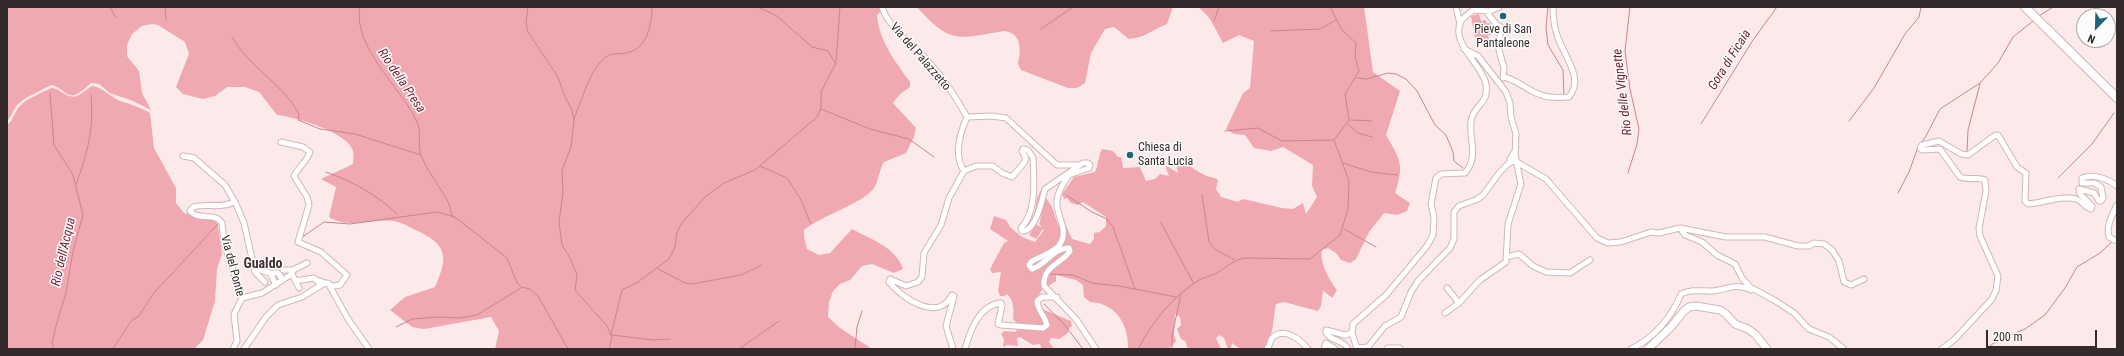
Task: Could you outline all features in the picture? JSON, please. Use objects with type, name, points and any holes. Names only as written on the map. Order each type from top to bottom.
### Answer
[{"type":"highway","points":[[2025,7],[2117,91]]},
{"type":"highway","points":[[2033,7],[2117,98]]},
{"type":"main road","points":[[1648,349],[1671,327],[1684,311],[1689,307],[1696,306],[1720,310],[1735,324],[1748,328],[1767,349]]},
{"type":"main road","points":[[1388,349],[1399,349]]},
{"type":"street","name":"Via del Palazzetto","points":[[882,7],[891,25],[929,62],[959,102],[967,117]]},
{"type":"street","points":[[1460,25],[1462,20],[1475,9],[1490,11],[1499,7]]},
{"type":"street","points":[[1504,77],[1514,79],[1531,91],[1548,97],[1569,97],[1573,92],[1575,84],[1574,73],[1557,35],[1553,16],[1553,7]]},
{"type":"street","points":[[1455,9],[1460,25],[1460,36],[1464,49],[1482,74],[1486,92],[1485,100],[1472,116],[1471,126],[1474,148],[1468,169],[1465,173],[1441,174],[1436,178],[1431,204],[1434,217],[1433,235],[1427,246],[1386,295],[1353,324],[1352,333],[1357,349],[1368,347],[1385,326],[1401,317],[1411,292],[1418,281],[1450,248],[1454,239],[1454,212],[1459,206],[1478,199],[1483,195],[1490,189],[1500,172],[1513,162]]},
{"type":"street","points":[[1490,11],[1488,14],[1492,20],[1501,27],[1499,50],[1503,63],[1504,77],[1499,82]]},
{"type":"street","points":[[1445,313],[1458,303],[1480,280],[1506,262],[1508,224],[1520,184],[1513,162],[1516,134],[1511,117],[1510,103],[1499,82],[1478,56],[1464,49]]},
{"type":"street","points":[[964,171],[960,158],[959,141],[967,117],[992,116],[1006,118],[1057,165],[1065,167],[1080,165]]},
{"type":"street","points":[[1942,349],[1955,339],[1992,299],[1996,290],[1998,276],[1980,236],[1979,228],[1986,191],[1985,180],[1980,177],[1970,179],[1960,177],[1940,149],[1922,150],[1920,148],[1922,145],[1940,141],[1961,154],[1968,155],[1994,136],[1998,135],[2017,167],[2026,173],[2025,201],[2028,204],[2066,197],[2078,199],[2089,209],[2091,209],[2092,206],[2080,194],[2079,189],[2094,193],[2099,201],[2104,198],[2103,192],[2101,187],[2094,183],[2082,183],[2082,178],[2093,176],[2109,181],[2117,186]]},
{"type":"street","points":[[281,142],[303,147],[310,152],[306,162],[296,170],[294,176],[307,197],[310,205],[298,240],[301,244],[321,252],[347,275],[340,285],[314,278],[295,281]]},
{"type":"street","points":[[953,349],[946,326],[954,296],[952,295],[946,303],[939,307],[930,308],[896,291],[889,282],[890,279],[906,286],[918,282],[922,277],[924,253],[941,225],[949,198],[964,171],[976,166],[993,166],[1002,173],[1012,177],[1024,163],[1026,158],[1022,151],[1023,149],[1028,150],[1033,158],[1032,209],[1029,219],[1021,228],[1024,232],[1032,224],[1040,210],[1045,189],[1084,162],[1090,165],[1089,168],[1069,175],[1057,198],[1058,211],[1063,227],[1064,238],[1061,245],[1032,261],[1029,265],[1032,269],[1040,266],[1054,254],[1064,248],[1069,248],[1070,251],[1068,256],[1056,262],[1046,275],[1044,286],[1057,297],[1076,320],[1096,349]]},
{"type":"street","points":[[183,156],[194,158],[224,185],[244,223],[255,272],[265,282]]},
{"type":"street","points":[[1513,162],[1546,179],[1597,238],[1608,244],[1621,242],[1651,232],[1659,233],[1680,228],[1726,237],[1765,237],[1798,246],[1809,246],[1814,243],[1824,244],[1832,250],[1839,261],[1844,282],[1851,285],[1864,279]]},
{"type":"street","name":"Via del Ponte","points":[[233,349],[237,341],[234,314],[242,298],[224,243],[220,220],[196,215],[190,211],[192,206],[222,206],[234,202]]},
{"type":"street","points":[[2114,240],[2108,233],[2108,226],[2117,205]]},
{"type":"street","points":[[1680,228],[1685,235],[1702,242],[1717,255],[1735,264],[1742,278],[1758,292]]},
{"type":"street","points":[[1506,257],[1519,254],[1533,266],[1546,272],[1564,274],[1570,273],[1590,260]]},
{"type":"street","points":[[242,298],[262,293],[307,263]]},
{"type":"street","points":[[254,268],[270,273],[293,272]]},
{"type":"street","points":[[280,272],[283,280]]},
{"type":"street","points":[[293,272],[295,281],[299,288]]},
{"type":"street","points":[[270,273],[276,285]]},
{"type":"street","points":[[317,280],[320,287]]},
{"type":"street","points":[[244,349],[275,308],[281,304],[302,297],[323,284],[328,283]]},
{"type":"street","points":[[328,283],[348,319],[369,349]]},
{"type":"street","points":[[1631,349],[1667,321],[1676,308],[1681,294],[1690,290],[1713,291],[1735,285],[1758,292],[1774,300],[1794,313],[1809,329],[1829,338],[1844,349]]},
{"type":"street","points":[[1447,288],[1458,303]]},
{"type":"street","points":[[965,349],[972,326],[991,305],[1001,303],[1002,305],[998,324],[1043,328],[1047,325],[1045,317],[1037,305],[1037,301],[1042,297],[1057,297]]},
{"type":"street","points":[[1348,349],[1345,344],[1327,336],[1326,330],[1345,335],[1352,333]]},
{"type":"street","points":[[1267,349],[1271,338],[1278,334],[1287,334],[1299,339],[1308,349]]},
{"type":"street","points":[[1324,349],[1326,343],[1335,349]]},
{"type":"shaded area","points":[[7,7],[881,7],[882,10],[877,15],[878,24],[884,42],[910,82],[910,87],[900,94],[893,103],[916,128],[914,137],[906,153],[884,162],[876,185],[869,194],[811,225],[804,230],[804,237],[807,249],[819,255],[830,253],[852,229],[889,249],[900,261],[903,269],[894,273],[872,264],[862,266],[850,280],[840,284],[833,291],[829,302],[828,317],[840,328],[872,349],[495,349],[499,331],[491,317],[424,329],[412,327],[390,310],[405,297],[435,287],[442,269],[443,255],[441,248],[429,237],[398,222],[380,221],[346,223],[329,217],[336,187],[321,179],[353,164],[353,151],[349,144],[342,138],[308,122],[277,115],[259,92],[245,87],[227,87],[215,96],[203,99],[183,94],[176,87],[189,54],[185,42],[158,25],[152,24],[142,26],[132,34],[127,45],[127,56],[139,71],[142,93],[151,110],[133,101],[110,93],[99,84],[91,83],[75,95],[69,95],[51,85],[24,99],[17,105],[7,122]]},
{"type":"shaded area","points":[[917,7],[1173,7],[1167,24],[1139,37],[1129,39],[1114,27],[1105,29],[1091,53],[1085,83],[1077,88],[1068,88],[1021,70],[1018,64],[1020,48],[1015,35],[1005,31],[966,37],[948,34],[929,20]]},
{"type":"shaded area","points":[[1198,7],[1364,7],[1373,72],[1400,91],[1386,135],[1400,163],[1400,175],[1395,193],[1410,203],[1407,211],[1397,215],[1384,213],[1369,232],[1356,259],[1350,263],[1341,260],[1336,253],[1328,248],[1322,250],[1322,260],[1328,277],[1337,290],[1332,298],[1323,290],[1321,306],[1318,311],[1284,302],[1276,304],[1271,334],[1267,345],[1263,349],[1240,349],[1232,343],[1231,348],[1228,349],[1224,338],[1219,335],[1216,338],[1221,349],[1188,349],[1185,341],[1181,339],[1177,329],[1181,325],[1180,317],[1175,314],[1174,334],[1176,341],[1169,349],[1128,349],[1126,332],[1119,317],[1114,311],[1099,303],[1090,302],[1084,297],[1083,285],[1076,280],[1056,275],[1056,281],[1042,290],[1034,302],[1042,309],[1071,321],[1072,326],[1069,328],[1068,333],[1059,339],[1051,338],[1049,342],[1054,349],[1042,349],[1040,344],[1033,345],[1020,337],[1017,338],[1018,346],[1007,345],[1003,347],[1004,339],[1001,334],[1004,331],[1016,332],[1018,324],[1013,319],[1011,299],[1007,294],[1000,296],[998,291],[1001,272],[992,273],[990,269],[1004,243],[1008,241],[990,229],[994,216],[1006,220],[1010,227],[1022,237],[1035,242],[1044,230],[1043,229],[1036,239],[1029,235],[1036,224],[1042,228],[1039,224],[1041,217],[1035,212],[1037,198],[1041,190],[1052,207],[1058,225],[1066,226],[1072,239],[1090,244],[1094,239],[1094,233],[1100,232],[1106,226],[1106,217],[1083,202],[1078,205],[1071,203],[1067,198],[1064,199],[1062,194],[1074,177],[1095,172],[1102,149],[1113,151],[1118,157],[1121,157],[1123,168],[1140,167],[1146,181],[1155,179],[1160,174],[1169,176],[1166,168],[1167,166],[1178,173],[1176,162],[1185,161],[1197,171],[1218,180],[1216,189],[1221,197],[1238,202],[1243,199],[1293,209],[1303,203],[1306,214],[1317,197],[1312,186],[1313,165],[1283,147],[1271,151],[1254,148],[1245,135],[1234,134],[1226,129],[1243,93],[1250,88],[1254,41],[1239,35],[1223,43],[1210,19]]},
{"type":"shaded area","points":[[1479,14],[1481,21],[1486,20],[1486,23],[1490,23],[1492,35],[1488,35],[1489,40],[1481,39],[1480,37],[1475,38],[1471,16]]},
{"type":"shaded area","points":[[92,86],[100,88],[120,101],[139,107],[150,113],[154,148],[176,188],[176,203],[184,213],[215,220],[218,225],[222,254],[217,269],[215,301],[203,340],[194,349],[7,349],[7,125],[23,103],[51,88],[73,97]]},
{"type":"waterway","points":[[110,7],[116,18]]},
{"type":"waterway","points":[[165,7],[166,20]]},
{"type":"waterway","name":"Rio della Presa","points":[[360,7],[359,22],[363,37],[370,52],[410,109],[417,122],[421,155],[426,167],[444,194],[453,217]]},
{"type":"waterway","points":[[528,7],[526,22],[528,32],[558,77],[565,97],[572,110],[574,121],[571,147],[562,170],[563,193],[559,222],[562,245],[570,258],[577,275],[575,290],[607,326],[612,337],[609,349]]},
{"type":"waterway","points":[[574,119],[588,83],[598,65],[607,56],[630,52],[641,45],[650,27],[652,7]]},
{"type":"waterway","points":[[758,7],[777,16],[812,47],[828,51],[835,63]]},
{"type":"waterway","points":[[611,335],[622,290],[638,282],[669,259],[675,247],[677,232],[682,223],[705,197],[724,183],[755,170],[817,117],[821,108],[821,92],[836,63],[840,7]]},
{"type":"waterway","points":[[1041,29],[1073,7]]},
{"type":"waterway","points":[[1214,21],[1219,7]]},
{"type":"waterway","points":[[1138,349],[1164,310],[1180,294],[1199,280],[1217,273],[1233,262],[1244,258],[1310,259],[1340,235],[1348,209],[1349,181],[1334,140],[1349,120],[1345,94],[1359,71],[1355,57],[1356,43],[1342,30],[1330,7]]},
{"type":"waterway","points":[[1548,7],[1546,27],[1548,45],[1563,70],[1564,96]]},
{"type":"waterway","name":"Rio delle Vignette","points":[[1628,173],[1637,144],[1639,129],[1630,89],[1625,51],[1630,7]]},
{"type":"waterway","name":"Gora di Ficaia","points":[[1701,124],[1753,40],[1777,7]]},
{"type":"waterway","points":[[1849,121],[1874,88],[1905,34],[1919,17],[1921,7]]},
{"type":"waterway","points":[[2039,16],[2053,7]]},
{"type":"waterway","points":[[1271,31],[1320,29],[1336,20]]},
{"type":"waterway","points":[[1898,193],[1909,172],[1918,147],[1926,136],[1940,109],[1980,83],[1998,63],[2013,37],[2033,21]]},
{"type":"waterway","points":[[232,37],[247,58],[275,84],[292,103],[299,114],[298,120],[320,129],[355,134],[421,155]]},
{"type":"waterway","points":[[1357,78],[1367,79],[1388,73],[1396,74],[1406,79],[1417,91],[1435,125],[1446,135],[1453,152],[1454,161],[1463,168]]},
{"type":"waterway","points":[[1967,152],[1968,130],[1980,84]]},
{"type":"waterway","name":"Rio dell'Acqua","points":[[50,93],[54,145],[73,175],[83,215],[73,251],[66,293],[52,343],[54,349]]},
{"type":"waterway","points":[[76,184],[84,161],[91,129],[91,95]]},
{"type":"waterway","points":[[821,109],[870,129],[909,139],[934,157]]},
{"type":"waterway","points":[[2058,178],[2092,144],[2114,113]]},
{"type":"waterway","points":[[1350,120],[1372,121]]},
{"type":"waterway","points":[[1348,124],[1358,133],[1372,137]]},
{"type":"waterway","points":[[1225,131],[1258,128],[1282,141],[1333,140]]},
{"type":"waterway","points":[[1343,163],[1371,172],[1397,175]]},
{"type":"waterway","points":[[760,166],[787,178],[800,198],[811,224]]},
{"type":"waterway","points":[[326,172],[346,180],[374,195],[398,215]]},
{"type":"waterway","points":[[1066,195],[1092,212],[1107,219],[1113,227],[1135,289]]},
{"type":"waterway","points":[[1202,195],[1209,242],[1216,250],[1235,260]]},
{"type":"waterway","name":"Rio della Presa","points":[[301,238],[324,222],[350,224],[437,212],[455,217],[507,258],[517,283],[521,287],[530,289],[538,296],[568,349]]},
{"type":"waterway","points":[[1161,223],[1194,284]]},
{"type":"waterway","points":[[113,349],[131,321],[139,316],[153,294],[218,224]]},
{"type":"waterway","points":[[1344,229],[1376,247]]},
{"type":"waterway","points":[[1986,349],[1998,340],[2025,329],[2045,315],[2065,288],[2077,267],[2100,253],[2113,241]]},
{"type":"waterway","points":[[658,269],[685,283],[692,284],[741,275],[762,265]]},
{"type":"waterway","points":[[1049,274],[1073,275],[1092,283],[1119,286],[1176,297]]},
{"type":"waterway","points":[[396,327],[412,319],[438,317],[459,318],[477,315],[521,288]]},
{"type":"waterway","points":[[1172,349],[1172,336],[1181,294]]},
{"type":"waterway","points":[[1044,304],[1064,324],[1083,349]]},
{"type":"waterway","points":[[855,349],[857,327],[862,311]]},
{"type":"waterway","points":[[739,349],[779,321]]},
{"type":"waterway","points":[[612,335],[653,340],[670,339]]},
{"type":"place","name":"Pieve di San Pantaleone","points":[[1503,16]]},
{"type":"place","name":"Chiesa di Santa Lucia","points":[[1130,155]]},
{"type":"district","name":"Gualdo","points":[[263,264]]}]
